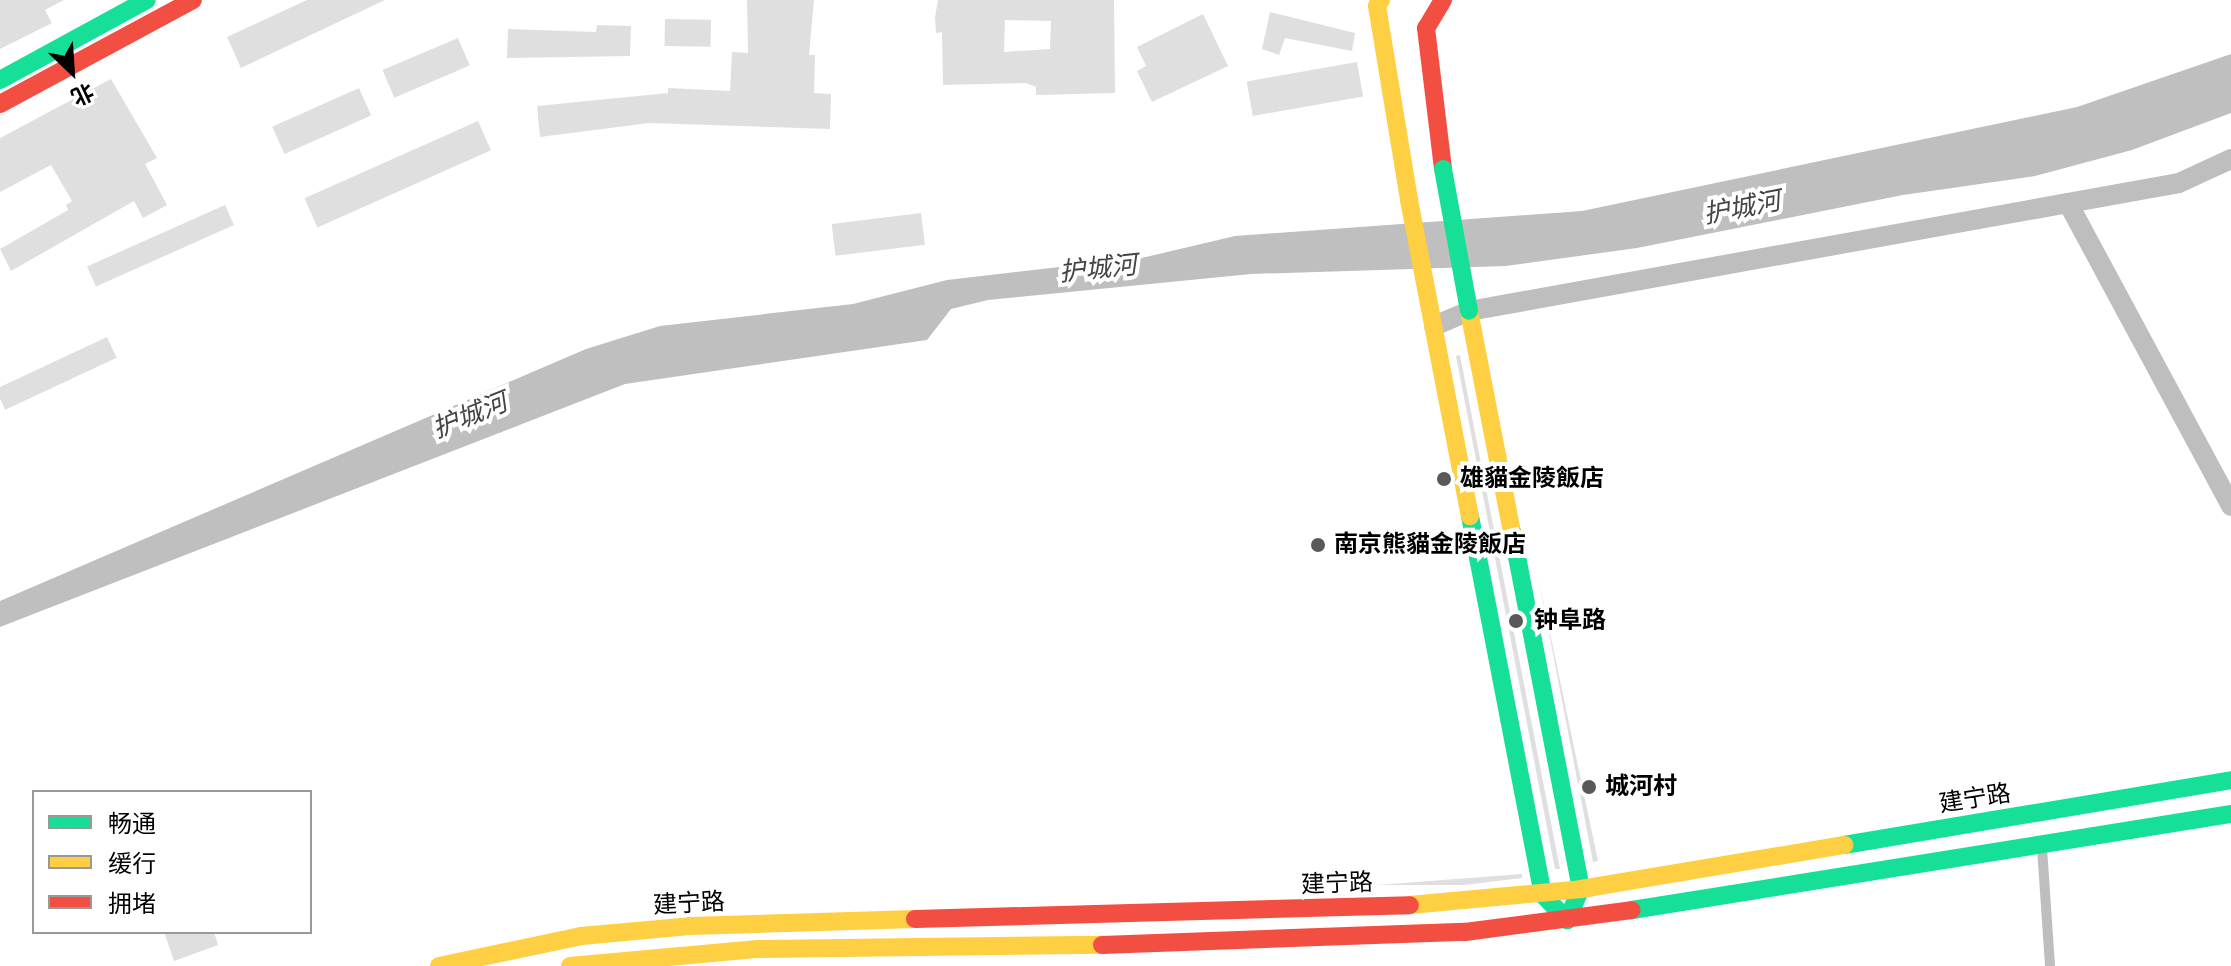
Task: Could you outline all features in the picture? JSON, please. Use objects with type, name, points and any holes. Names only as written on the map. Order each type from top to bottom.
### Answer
[{"type":"main road","points":[[0,80],[146,0]]},
{"type":"main road","points":[[0,104],[193,0]]},
{"type":"main road","points":[[1356,0],[1379,3],[1397,0]]},
{"type":"main road","points":[[1379,3],[1409,200],[1543,895],[1567,920],[1581,889],[1443,169],[1426,28],[1416,0]]},
{"type":"main road","points":[[1426,28],[1443,0]]},
{"type":"main road","name":"建宁路","points":[[439,966],[581,936],[690,926],[1465,903],[1543,895],[2231,780]]},
{"type":"main road","name":"建宁路","points":[[570,966],[758,949],[1308,941],[1567,920],[2231,814]]},
{"type":"street","points":[[146,0],[157,20]]},
{"type":"street","points":[[1434,326],[1469,311],[2179,183],[2231,159]]},
{"type":"street","points":[[2068,203],[2231,506]]},
{"type":"lane","points":[[2042,846],[2050,966]]},
{"type":"water","name":"护城河","points":[[2231,54],[2231,113],[2132,150],[2035,176],[1903,195],[1637,248],[1506,266],[1251,274],[988,300],[951,309],[927,340],[625,384],[0,627],[0,601],[586,349],[660,326],[853,304],[947,280],[1146,257],[1235,236],[1582,211],[2077,107]]},
{"type":"building","points":[[0,0],[64,0],[45,10],[52,23],[0,49]]},
{"type":"building","points":[[307,0],[385,0],[241,68],[227,37]]},
{"type":"building","points":[[747,0],[814,0],[809,55],[815,55],[814,93],[831,94],[830,129],[649,123],[540,137],[537,106],[668,93],[668,88],[730,91],[732,52],[748,53]]},
{"type":"building","points":[[938,0],[1114,0],[1115,93],[1036,95],[1036,87],[1026,83],[943,85],[942,32],[936,33]],"holes":[[[1005,20],[1051,21],[1050,49],[1004,52]]]},
{"type":"building","points":[[1270,12],[1355,33],[1352,51],[1285,38],[1279,55],[1262,49]]},
{"type":"building","points":[[1203,14],[1228,66],[1152,102],[1137,71],[1146,66],[1137,47]]},
{"type":"building","points":[[665,19],[711,20],[711,47],[665,46]]},
{"type":"building","points":[[597,25],[631,26],[630,56],[507,58],[508,29],[596,32]]},
{"type":"building","points":[[458,38],[470,66],[394,98],[383,70]]},
{"type":"building","points":[[1357,62],[1363,96],[1253,116],[1247,81]]},
{"type":"building","points":[[111,79],[157,158],[145,164],[167,205],[143,218],[134,201],[11,271],[0,249],[68,210],[66,205],[72,201],[51,165],[0,192],[0,138]]},
{"type":"building","points":[[359,88],[371,115],[284,154],[272,127]]},
{"type":"building","points":[[478,121],[491,150],[317,228],[304,198]]},
{"type":"building","points":[[225,205],[234,225],[96,287],[87,266]]},
{"type":"building","points":[[921,213],[925,245],[836,256],[832,224]]},
{"type":"building","points":[[107,337],[117,358],[5,410],[0,399],[0,387]]},
{"type":"building","points":[[1460,355],[1560,869],[1555,869],[1456,356]]},
{"type":"building","points":[[1538,576],[1598,861],[1593,862]]},
{"type":"building","points":[[1522,874],[1522,878],[1464,885],[1377,885]]},
{"type":"building","points":[[165,934],[215,934],[218,945],[174,961]]},
{"type":"traffic: fast","points":[[0,80],[147,0]]},
{"type":"traffic: fast","points":[[1443,169],[1469,311]]},
{"type":"traffic: fast","points":[[1470,516],[1543,895],[1567,920],[1581,889],[1512,532]]},
{"type":"traffic: fast","points":[[1844,845],[2231,780]]},
{"type":"traffic: fast","points":[[1632,910],[2231,814]]},
{"type":"traffic: slow","points":[[1381,0],[1377,6],[1409,200],[1470,516]]},
{"type":"traffic: slow","points":[[1469,311],[1512,532]]},
{"type":"traffic: slow","points":[[1410,905],[1581,889],[1844,845]]},
{"type":"traffic: slow","points":[[439,966],[581,936],[690,926],[915,919]]},
{"type":"traffic: slow","points":[[570,966],[758,949],[1102,945]]},
{"type":"traffic: jam","points":[[0,104],[193,0]]},
{"type":"traffic: jam","points":[[1443,0],[1426,28],[1443,169]]},
{"type":"traffic: jam","points":[[915,919],[1410,905]]},
{"type":"traffic: jam","points":[[1102,945],[1465,932],[1632,910]]},
{"type":"place","name":"雄貓金陵飯店","points":[[1444,479]]},
{"type":"place","name":"南京熊貓金陵飯店","points":[[1318,545]]},
{"type":"place","name":"钟阜路","points":[[1516,621]]},
{"type":"place","name":"城河村","points":[[1589,787]]}]
